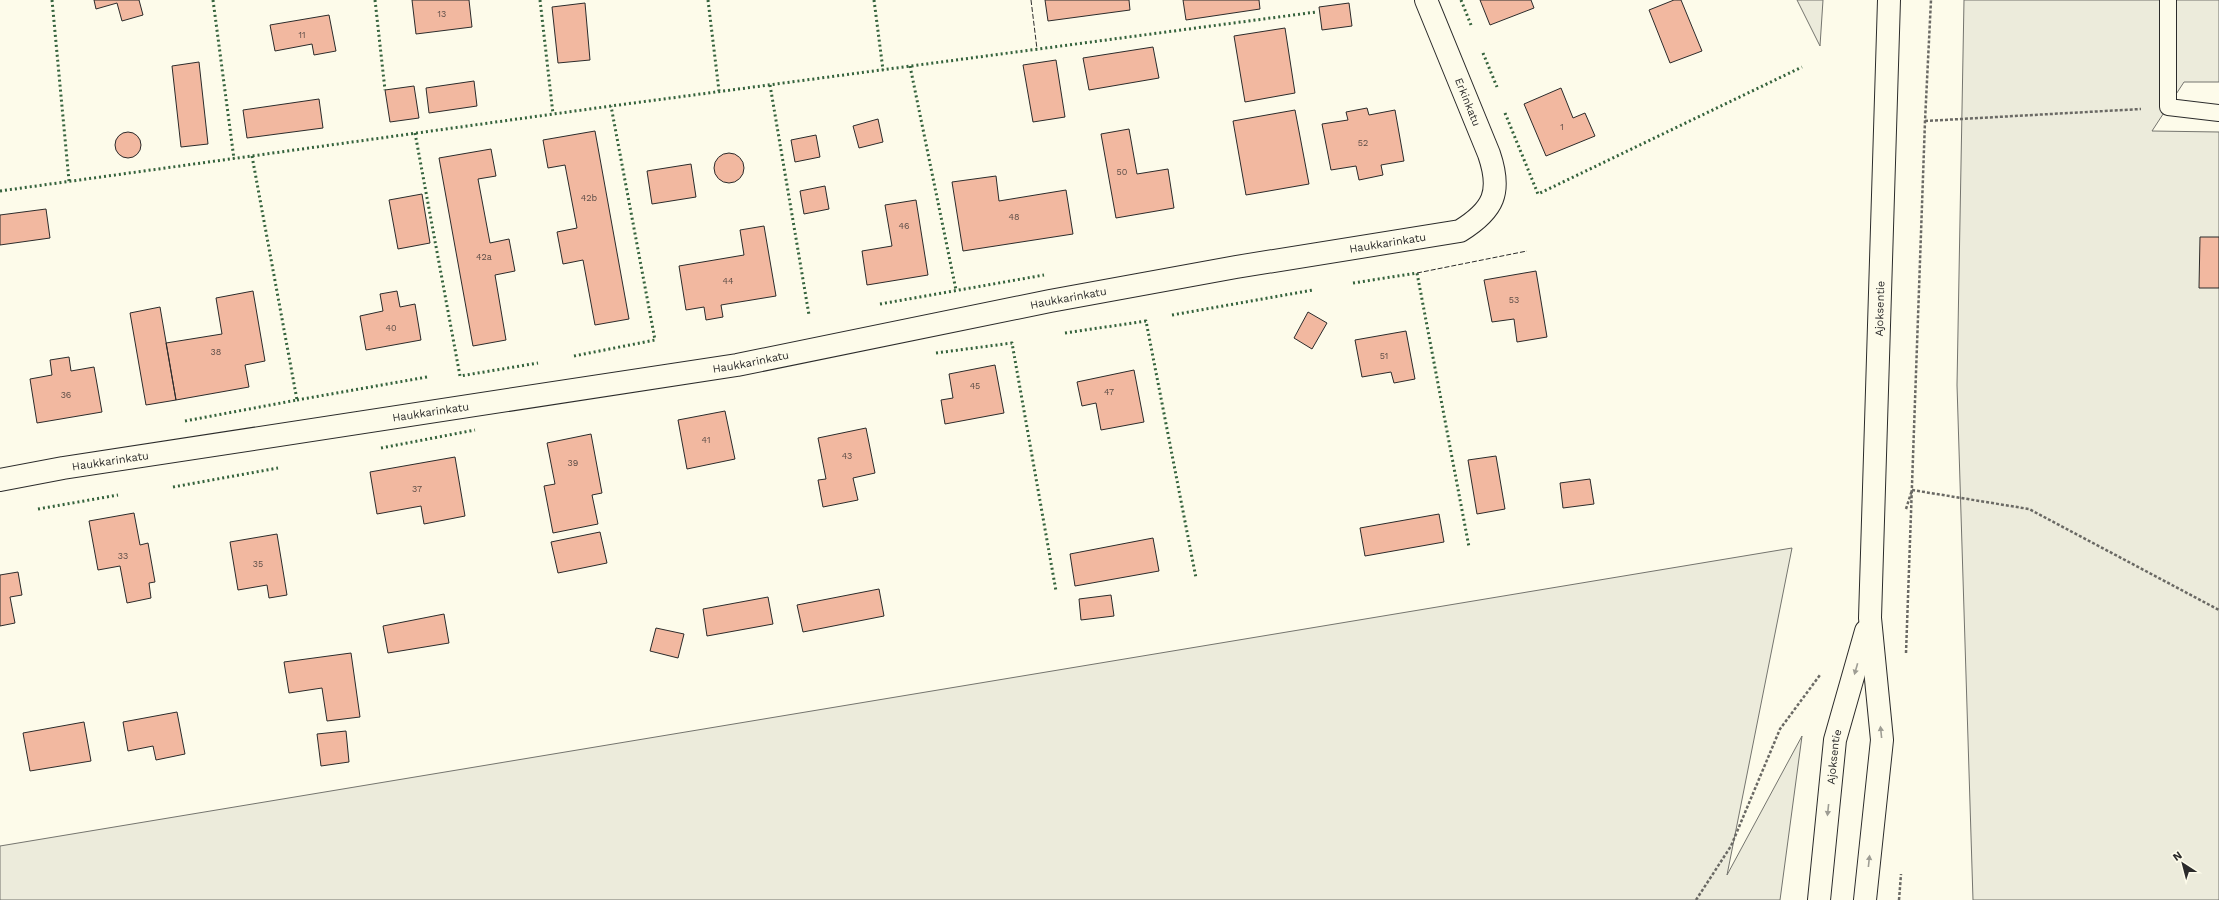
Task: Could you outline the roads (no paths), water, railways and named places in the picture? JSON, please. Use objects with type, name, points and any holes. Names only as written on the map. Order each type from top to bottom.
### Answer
[{"type":"street","name":"Erkinkatu","points":[[1426,0],[1493,166],[1496,178],[1495,188],[1489,206]]},
{"type":"street","name":"Ajoksentie","points":[[1865,900],[1882,740],[1870,618],[1889,0]]},
{"type":"street","name":"Haukkarinkatu","points":[[0,480],[63,468],[738,366],[1050,301],[1236,266],[1447,234],[1460,231],[1472,224],[1482,216],[1489,206]]},
{"type":"street","name":"Ajoksentie","points":[[1819,900],[1835,740],[1870,618]]},
{"type":"lane","points":[[2168,0],[2168,107],[2219,113]]}]
